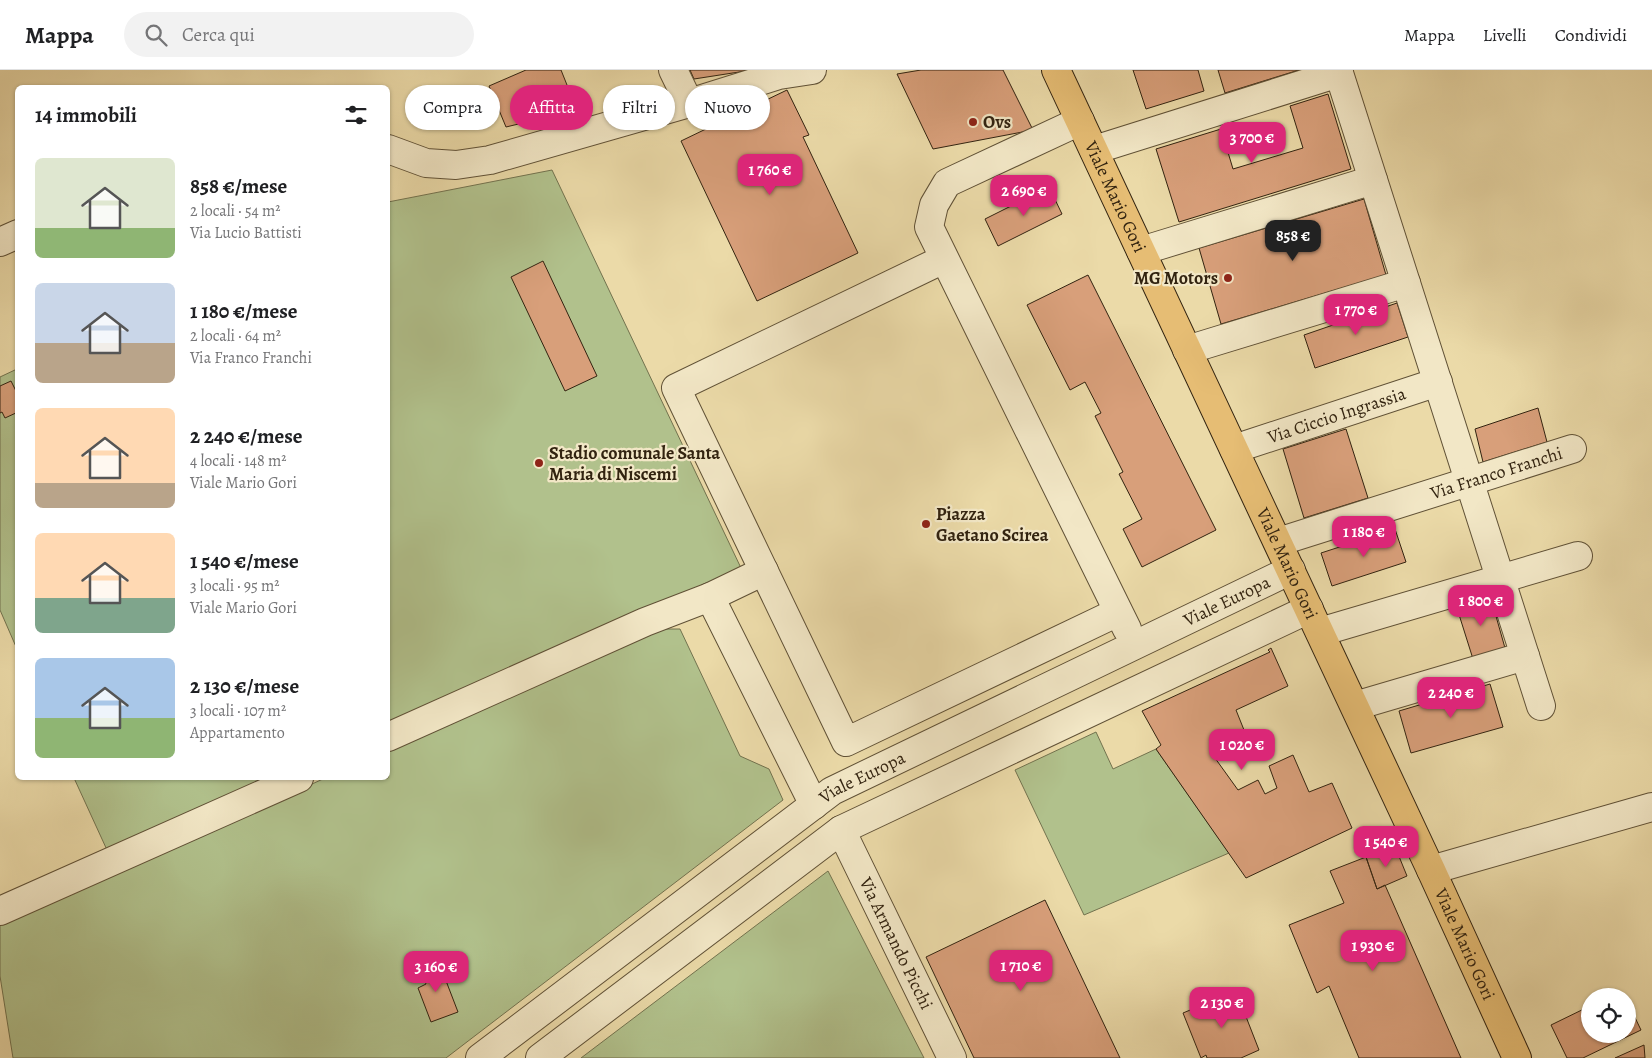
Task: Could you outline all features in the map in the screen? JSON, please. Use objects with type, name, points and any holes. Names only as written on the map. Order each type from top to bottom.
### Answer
[{"type":"main road","name":"Viale Mario Gori","points":[[1056,70],[1355,706],[1517,1058]]},
{"type":"street","points":[[673,70],[685,95]]},
{"type":"street","points":[[742,85],[777,73],[812,70]]},
{"type":"street","points":[[1094,150],[1339,71],[1541,706]]},
{"type":"street","points":[[390,150],[426,163],[456,165],[490,160],[685,104]]},
{"type":"street","points":[[1080,121],[947,183],[934,205],[928,227],[1135,646]]},
{"type":"street","points":[[1142,252],[1373,180]]},
{"type":"street","points":[[0,242],[15,235]]},
{"type":"street","points":[[944,259],[676,388],[846,742],[1118,612]]},
{"type":"street","points":[[1188,350],[1406,283]]},
{"type":"street","name":"Via Ciccio Ingrassia","points":[[1234,448],[1438,382]]},
{"type":"street","name":"Via Franco Franchi","points":[[1278,542],[1572,449]]},
{"type":"street","name":"Viale Europa","points":[[540,1058],[841,830],[1315,621],[1501,579],[1578,556]]},
{"type":"street","points":[[390,736],[644,622],[710,597],[764,570]]},
{"type":"street","name":"Viale Europa","points":[[480,1058],[832,791],[1291,570]]},
{"type":"street","points":[[710,597],[814,805]]},
{"type":"street","points":[[1355,706],[1525,656]]},
{"type":"street","points":[[0,911],[294,780]]},
{"type":"street","points":[[1431,870],[1652,807]]},
{"type":"street","name":"Via Armando Picchi","points":[[841,830],[952,1058]]},
{"type":"green space","name":"Stadio comunale Santa Maria di Niscemi","points":[[552,170],[741,568],[390,724],[390,202]]},
{"type":"green space","points":[[15,370],[15,644],[0,610],[0,377]]},
{"type":"green space","points":[[648,629],[680,629],[740,756],[769,769],[783,800],[446,1058],[13,1058],[0,976],[0,918],[170,850],[321,780],[390,780],[390,747]]},
{"type":"green space","points":[[1096,732],[1113,769],[1156,749],[1229,853],[1084,915],[1015,770]]},
{"type":"green space","points":[[75,780],[266,780],[107,850]]},
{"type":"green space","points":[[828,871],[924,1058],[581,1058]]},
{"type":"building","points":[[526,70],[561,70],[567,85],[510,85],[510,126],[506,127],[500,113],[500,85],[491,85]]},
{"type":"building","points":[[690,70],[752,70],[694,79]]},
{"type":"building","points":[[921,70],[1003,70],[1033,130],[933,149],[897,74]]},
{"type":"building","points":[[1133,70],[1198,70],[1204,91],[1146,109]]},
{"type":"building","points":[[1218,70],[1299,70],[1225,93]]},
{"type":"building","points":[[787,90],[809,135],[803,137],[858,253],[757,301],[681,141],[704,130],[770,130],[770,98]]},
{"type":"building","points":[[1328,94],[1351,169],[1179,222],[1156,149],[1221,129],[1233,169],[1303,148],[1290,106]]},
{"type":"building","points":[[1049,187],[1062,214],[998,246],[985,219]]},
{"type":"building","points":[[1364,199],[1386,275],[1221,324],[1199,248]]},
{"type":"building","points":[[543,261],[597,376],[565,391],[511,277]]},
{"type":"building","points":[[1088,275],[1216,530],[1142,567],[1123,529],[1142,519],[1119,474],[1123,472],[1095,416],[1101,413],[1085,382],[1070,390],[1027,305]]},
{"type":"building","points":[[1397,303],[1408,337],[1315,368],[1304,335]]},
{"type":"building","points":[[11,381],[15,389],[15,413],[5,418],[2,412],[0,413],[0,386]]},
{"type":"building","points":[[1538,408],[1547,442],[1483,462],[1475,429]]},
{"type":"building","points":[[1346,429],[1368,498],[1304,518],[1283,449]]},
{"type":"building","points":[[1395,529],[1406,562],[1332,586],[1321,553]]},
{"type":"building","points":[[1490,595],[1505,648],[1473,659],[1456,605]]},
{"type":"building","points":[[1271,648],[1288,686],[1236,710],[1248,740],[1215,758],[1238,790],[1258,780],[1265,794],[1277,788],[1269,766],[1293,755],[1309,792],[1332,783],[1352,828],[1246,878],[1156,749],[1161,745],[1142,711],[1270,652],[1268,650]]},
{"type":"building","points":[[1490,684],[1503,727],[1411,753],[1399,711]]},
{"type":"building","points":[[1396,849],[1407,876],[1377,889],[1366,857],[1378,851],[1380,856]]},
{"type":"building","points":[[1366,857],[1377,889],[1385,885],[1461,1058],[1359,1058],[1329,986],[1317,993],[1289,925],[1344,903],[1330,871]]},
{"type":"building","points":[[1045,900],[1120,1058],[974,1058],[926,957]]},
{"type":"building","points":[[438,960],[458,1012],[431,1022],[418,988],[426,984],[420,967]]},
{"type":"building","points":[[1236,991],[1259,1050],[1241,1058],[1207,1058],[1206,1055],[1201,1058],[1183,1013]]},
{"type":"building","points":[[1581,1010],[1581,1043],[1614,1043],[1583,1058],[1567,1058],[1551,1025]]},
{"type":"building","points":[[1636,1020],[1641,1030],[1636,1032]]},
{"type":"building","points":[[1644,1045],[1645,1058],[1615,1058]]},
{"type":"place","name":"Ovs","points":[[973,122]]},
{"type":"place","name":"MG Motors","points":[[1228,278]]},
{"type":"place","name":"Stadio comunale Santa Maria di Niscemi","points":[[539,463]]},
{"type":"place","name":"Piazza Gaetano Scirea","points":[[926,524]]}]
